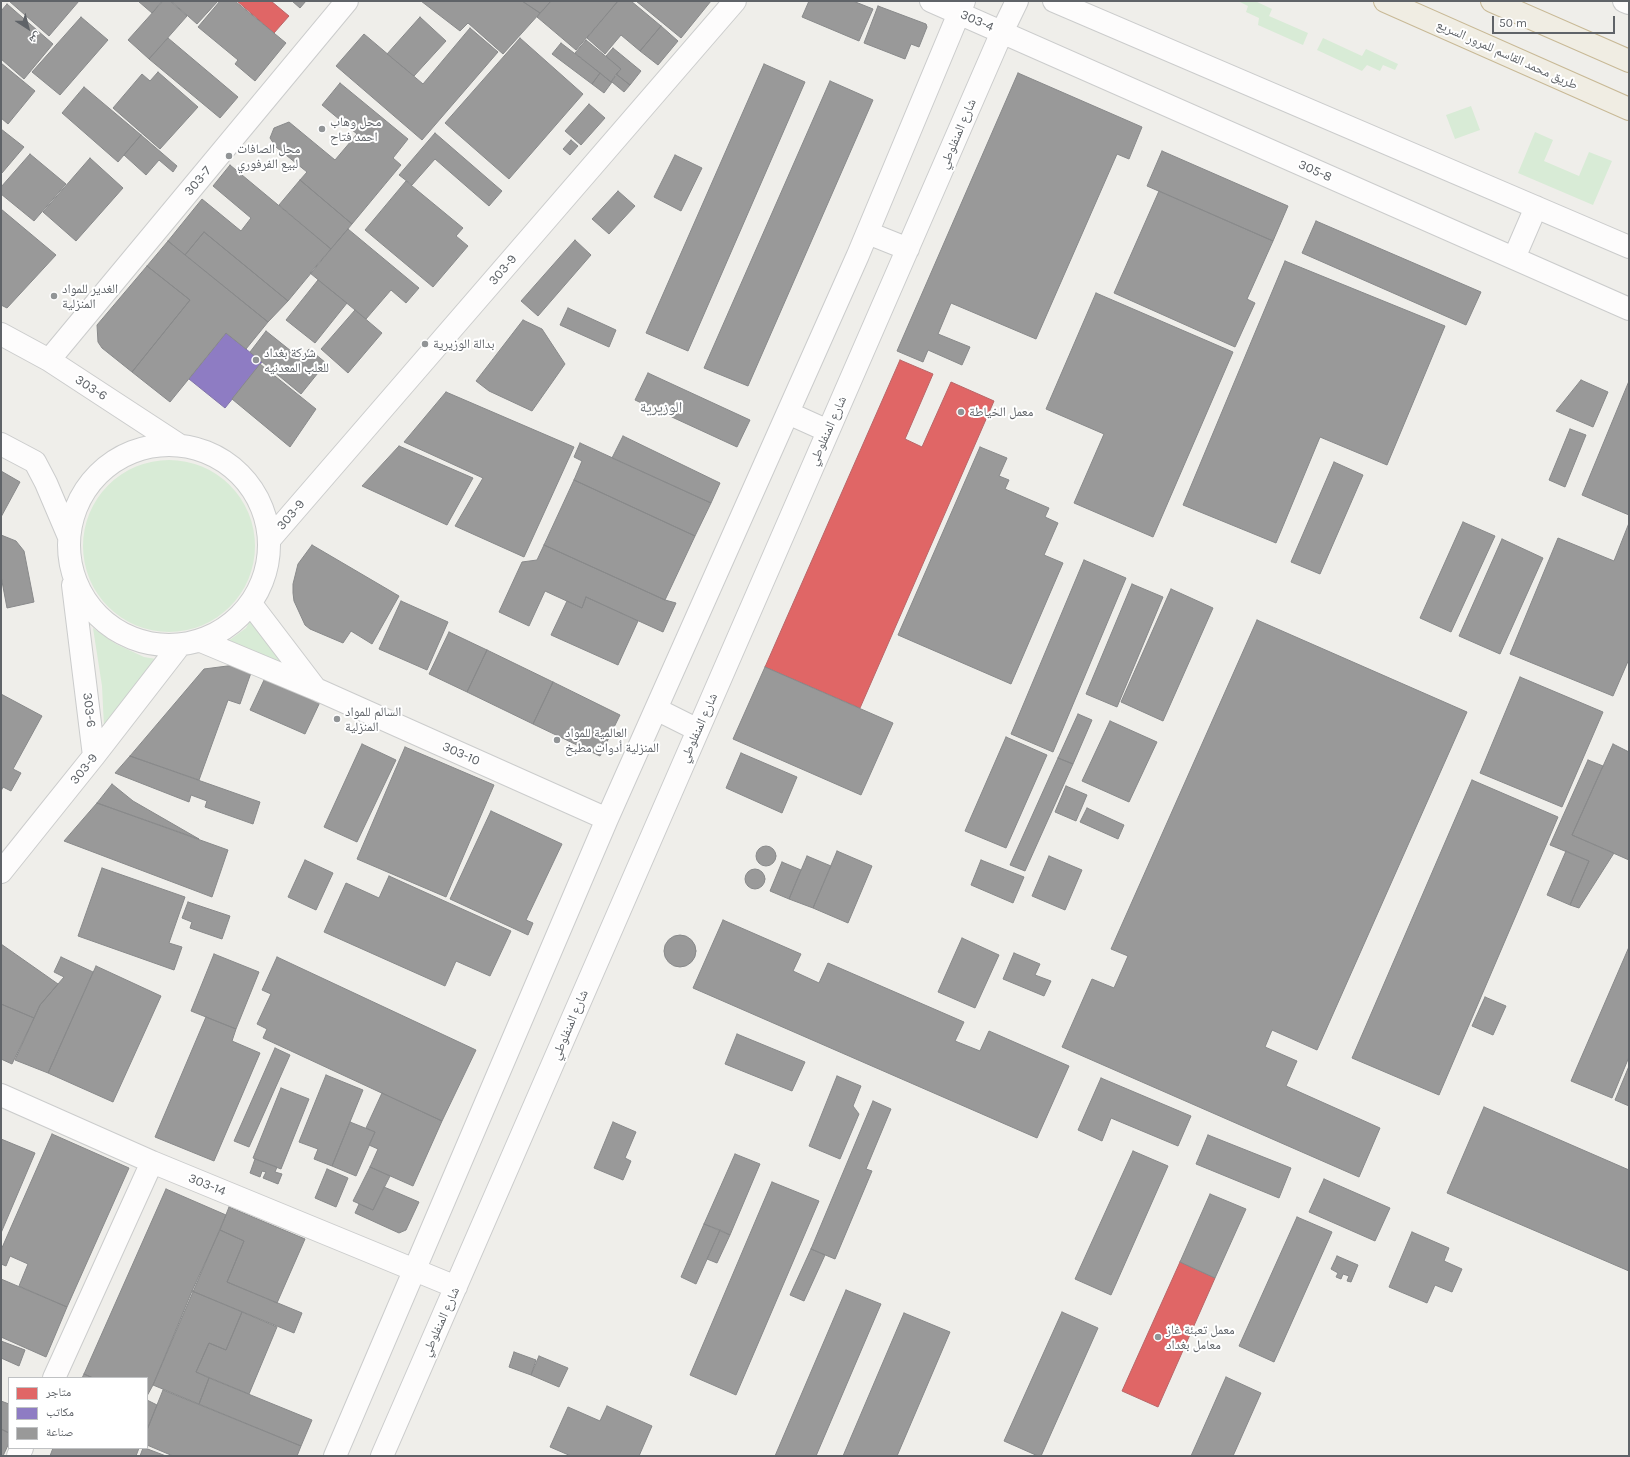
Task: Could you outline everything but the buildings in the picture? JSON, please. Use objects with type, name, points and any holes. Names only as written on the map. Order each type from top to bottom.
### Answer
[{"type":"highway","name":"طريق محمد القاسم للمرور السريع","points":[[1386,1],[1629,109]]},
{"type":"highway","points":[[1492,1],[1629,61]]},
{"type":"street","name":"303-7","points":[[49,360],[346,1]]},
{"type":"street","name":"303-9","points":[[270,539],[735,1]]},
{"type":"street","name":"303-4","points":[[931,1],[961,7],[1002,32]]},
{"type":"street","name":"شارع المنفلوطي","points":[[382,1456],[1002,32],[1017,1]]},
{"type":"street","points":[[1054,1],[1629,247]]},
{"type":"street","points":[[1624,1],[1629,3]]},
{"type":"street","points":[[335,1456],[607,819],[868,233],[961,7]]},
{"type":"street","name":"305-8","points":[[1002,32],[1629,309]]},
{"type":"street","points":[[1514,258],[1536,208]]},
{"type":"street","points":[[868,233],[908,248]]},
{"type":"street","name":"303-6","points":[[1,334],[49,360],[179,445]]},
{"type":"street","points":[[788,412],[828,431]]},
{"type":"street","points":[[1,444],[35,462],[46,482],[69,537]]},
{"type":"street","points":[[69,537],[76,506],[93,479],[118,459],[147,447],[179,445],[207,452],[231,466],[251,486],[264,511],[270,539],[266,573],[251,604],[229,626],[191,643],[151,644],[124,635],[100,618],[82,596],[71,569]]},
{"type":"street","name":"303-6","points":[[69,537],[71,569],[94,756]]},
{"type":"street","name":"303-10","points":[[251,604],[316,689]]},
{"type":"street","name":"303-9","points":[[1,872],[94,756],[191,643]]},
{"type":"street","name":"303-10","points":[[191,643],[316,689],[607,819]]},
{"type":"street","points":[[656,709],[698,730]]},
{"type":"street","name":"303-14","points":[[1,1095],[152,1162],[456,1287]]},
{"type":"street","points":[[54,1377],[152,1162]]},
{"type":"green space","points":[[1238,1],[1255,1],[1272,9],[1269,16],[1308,33],[1303,45],[1258,25],[1259,18],[1246,12],[1248,6]]},
{"type":"green space","points":[[1323,38],[1362,56],[1366,49],[1398,64],[1395,70],[1383,65],[1380,71],[1367,65],[1362,71],[1317,50]]},
{"type":"green space","points":[[1471,106],[1480,130],[1455,139],[1446,115]]},
{"type":"green space","points":[[1535,132],[1553,140],[1544,161],[1579,176],[1589,152],[1612,161],[1593,205],[1518,173]]},
{"type":"green space","points":[[161,460],[177,460],[194,463],[210,470],[224,479],[236,491],[245,505],[252,521],[255,546],[254,563],[249,579],[236,601],[224,613],[210,622],[194,629],[177,632],[161,632],[144,629],[128,622],[114,613],[102,601],[93,587],[86,571],[83,554],[83,538],[86,521],[93,505],[102,491],[114,479],[128,470],[144,463]]},
{"type":"green space","points":[[251,619],[282,664],[227,642],[246,628]]},
{"type":"green space","points":[[93,628],[116,644],[144,657],[156,659],[104,727],[102,686]]},
{"type":"place","name":"محل وهاب احمد فتاح","points":[[322,129]]},
{"type":"place","name":"محل الصافات لبيع الفرفوري","points":[[229,156]]},
{"type":"place","name":"الغدير للمواد المنزلية","points":[[54,296]]},
{"type":"place","name":"بدالة الوزيرية","points":[[425,344]]},
{"type":"place","name":"شركة بغداد للعلب المعدنيه","points":[[256,360]]},
{"type":"place","name":"معمل الخياطة","points":[[961,412]]},
{"type":"place","name":"السالم للمواد المنزلية","points":[[337,719]]},
{"type":"place","name":"العالمية للمواد المنزلية أدوات مطبخ","points":[[557,740]]},
{"type":"place","name":"معمل تعبئة غاز معامل بغداد","points":[[1158,1337]]},
{"type":"district","name":"الوزيرية","points":[[661,408]]}]
